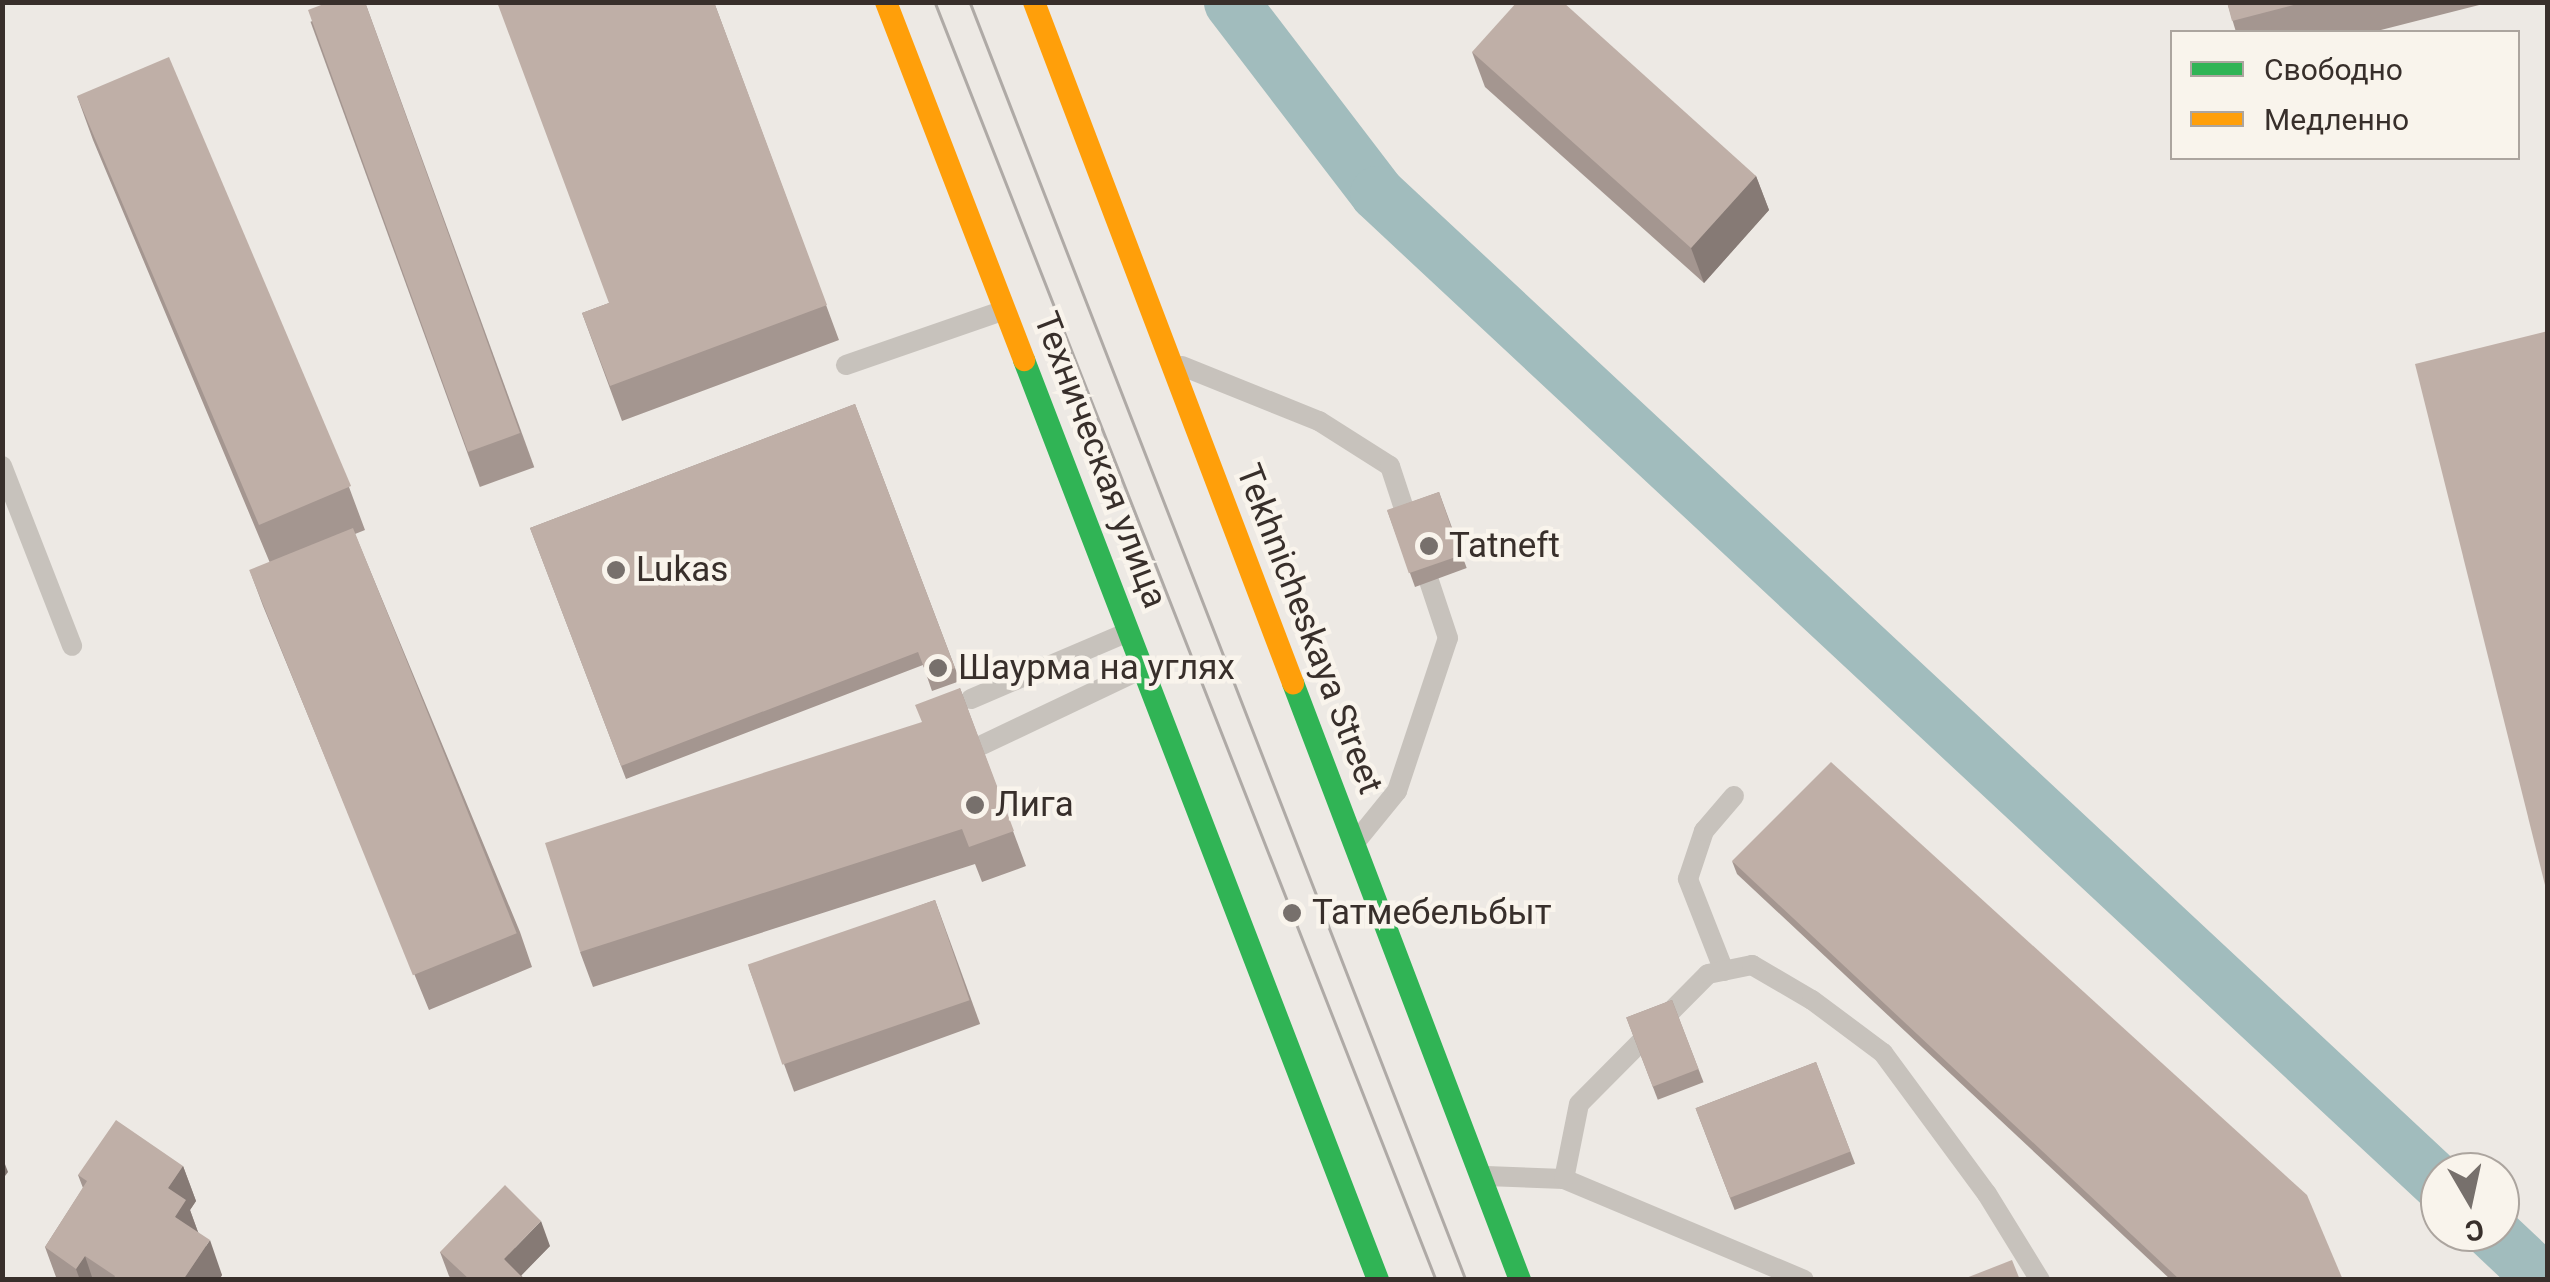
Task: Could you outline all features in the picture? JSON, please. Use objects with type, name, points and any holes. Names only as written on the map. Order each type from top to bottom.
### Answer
[{"type":"main road","name":"Техническая улица","points":[[886,2],[1378,1280]]},
{"type":"main road","name":"Tekhnicheskaya Street","points":[[1034,2],[1520,1280]]},
{"type":"lane","points":[[846,365],[1004,310]]},
{"type":"lane","points":[[1170,362],[1318,421],[1390,466],[1448,638],[1397,790],[1354,844]]},
{"type":"lane","points":[[2,466],[72,646]]},
{"type":"lane","points":[[971,699],[1129,632]]},
{"type":"lane","points":[[982,746],[1143,668]]},
{"type":"lane","points":[[1724,970],[1688,879],[1704,831],[1734,796]]},
{"type":"lane","points":[[1564,1179],[1579,1104],[1708,974],[1752,965],[1812,1000],[1883,1053],[1987,1194],[2040,1280]]},
{"type":"lane","points":[[1482,1176],[1564,1179],[1804,1280]]},
{"type":"building","points":[[329,2],[365,2],[520,433],[468,452],[308,10]]},
{"type":"building","points":[[497,2],[714,2],[827,305],[610,386],[582,313],[609,303]]},
{"type":"building","points":[[1517,2],[1563,2],[1756,176],[1691,248],[1472,52]]},
{"type":"building","points":[[2227,2],[2305,2],[2232,21]]},
{"type":"building","points":[[169,57],[351,486],[259,525],[77,96]]},
{"type":"building","points":[[2548,331],[2548,897],[2415,364]]},
{"type":"building","points":[[855,404],[955,668],[928,678],[918,652],[621,766],[530,528]]},
{"type":"building","points":[[1439,492],[1461,555],[1409,573],[1387,510]]},
{"type":"building","points":[[353,528],[517,933],[413,975],[249,570]]},
{"type":"building","points":[[960,688],[1014,831],[969,847],[962,829],[580,952],[545,843],[922,722],[915,705]]},
{"type":"building","points":[[1831,762],[2307,1195],[2343,1280],[2180,1280],[1732,861]]},
{"type":"building","points":[[935,900],[970,1000],[782,1065],[748,964]]},
{"type":"building","points":[[1672,1000],[1699,1069],[1653,1087],[1626,1018]]},
{"type":"building","points":[[1816,1062],[1850,1152],[1730,1198],[1696,1108]]},
{"type":"building","points":[[116,1120],[183,1166],[168,1188],[186,1200],[175,1217],[210,1240],[183,1280],[113,1280],[115,1276],[85,1256],[76,1269],[45,1247],[87,1181],[78,1175]]},
{"type":"building","points":[[505,1185],[541,1221],[504,1259],[525,1280],[470,1280],[440,1252]]},
{"type":"building","points":[[2012,1260],[2020,1280],[1961,1280]]},
{"type":"waterway","points":[[1231,2],[1377,193],[2420,1165]]},
{"type":"waterway","points":[[2513,1252],[2543,1280]]},
{"type":"tram line","points":[[935,2],[1436,1280]]},
{"type":"tram line","points":[[970,2],[1466,1280]]},
{"type":"traffic: fast","points":[[1024,360],[1378,1280]]},
{"type":"traffic: fast","points":[[1293,683],[1520,1280]]},
{"type":"traffic: slow","points":[[886,2],[1024,360]]},
{"type":"traffic: slow","points":[[1034,2],[1293,683]]},
{"type":"place","name":"Tatneft","points":[[1429,546]]},
{"type":"place","name":"Lukas","points":[[616,570]]},
{"type":"place","name":"Шаурма на углях","points":[[938,668]]},
{"type":"place","name":"Лига","points":[[975,805]]},
{"type":"place","name":"Татмебельбыт","points":[[1292,913]]}]
